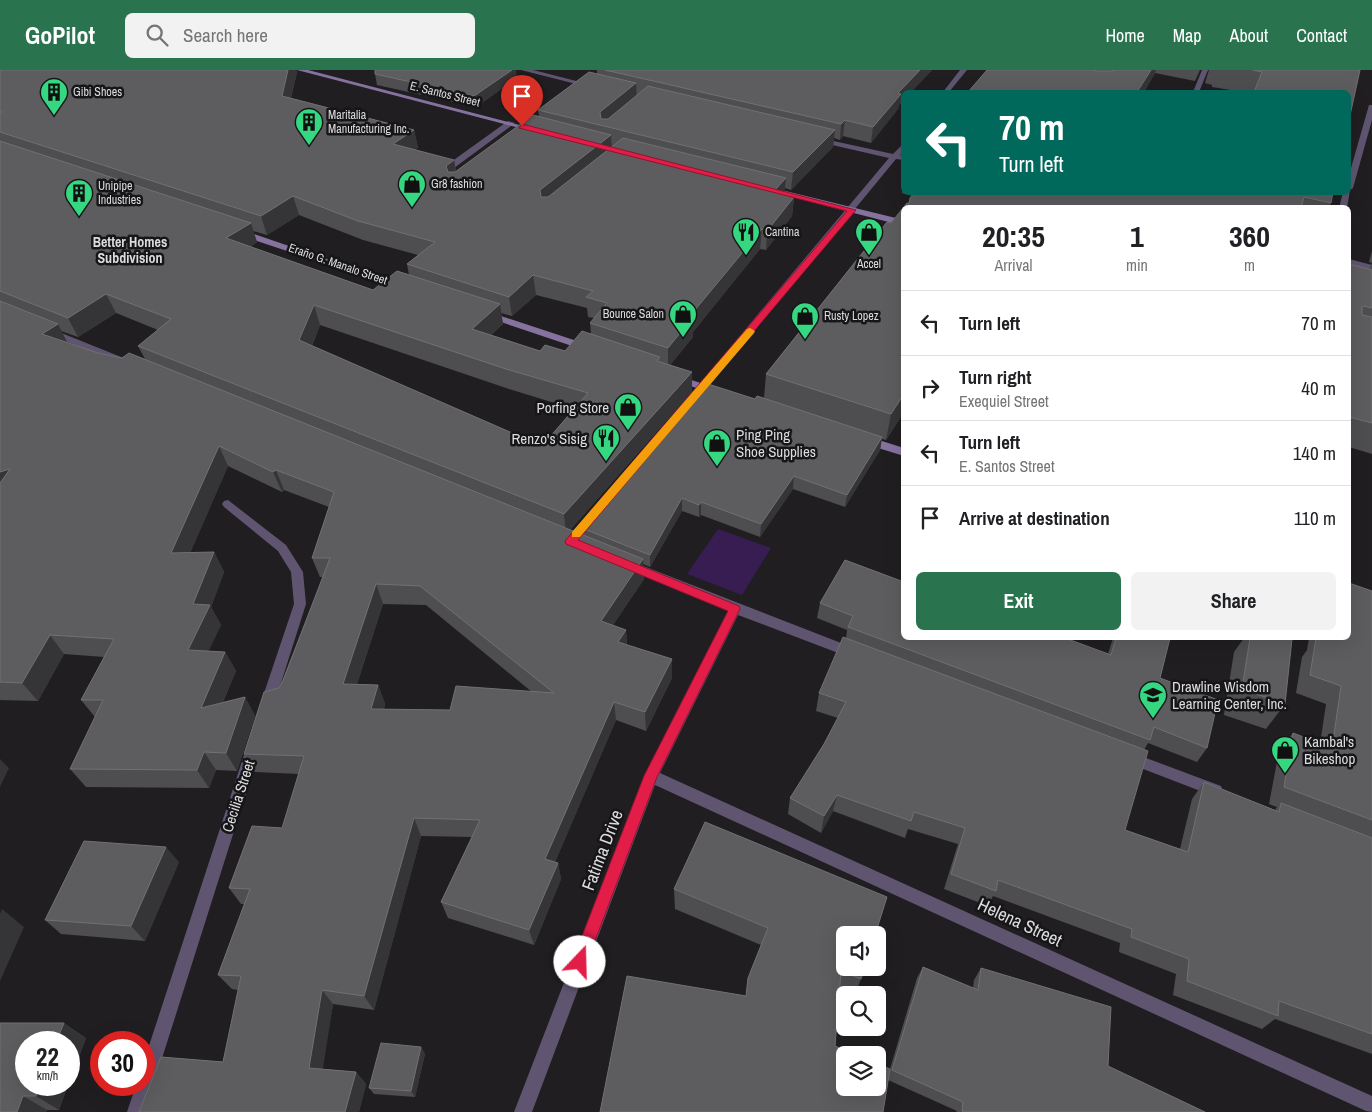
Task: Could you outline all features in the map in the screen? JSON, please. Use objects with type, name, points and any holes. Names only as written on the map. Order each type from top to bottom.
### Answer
[{"type":"street","name":"E. Santos Street","points":[[300,70],[542,131]]},
{"type":"street","points":[[524,70],[599,88]]},
{"type":"street","points":[[948,90],[964,70]]},
{"type":"street","points":[[1197,90],[1205,70]]},
{"type":"street","points":[[1351,181],[1372,107]]},
{"type":"street","points":[[447,169],[511,123]]},
{"type":"street","points":[[525,135],[533,129]]},
{"type":"street","points":[[691,402],[852,210],[899,158],[809,136]]},
{"type":"street","points":[[756,186],[901,222]]},
{"type":"street","name":"Eraño G. Manalo Street","points":[[225,227],[413,290]]},
{"type":"street","points":[[1351,263],[1372,268]]},
{"type":"street","points":[[478,312],[600,352]]},
{"type":"street","points":[[37,326],[138,367]]},
{"type":"street","points":[[666,374],[731,396]]},
{"type":"street","points":[[858,438],[901,451]]},
{"type":"street","points":[[228,504],[282,548],[297,572],[300,604],[263,716]]},
{"type":"street","points":[[616,560],[734,609],[865,658]]},
{"type":"street","name":"Fatima Drive","points":[[523,1112],[651,776],[734,609]]},
{"type":"street","name":"Cecilia Street","points":[[136,1112],[257,735]]},
{"type":"street","points":[[1117,753],[1227,795]]},
{"type":"street","name":"Helena Street","points":[[651,776],[1372,1105]]},
{"type":"shaded area","points":[[718,529],[771,548],[742,595],[687,574]]},
{"type":"building","points":[[0,70],[288,70],[282,96],[414,130],[393,144],[454,160],[446,166],[448,172],[455,172],[533,115],[611,135],[540,190],[541,197],[548,197],[623,138],[786,178],[773,192],[794,197],[767,231],[762,229],[690,316],[693,317],[668,348],[590,323],[607,303],[586,297],[593,291],[533,275],[509,297],[407,264],[435,242],[358,221],[293,196],[261,216],[0,132],[0,113],[2,112],[0,111]]},
{"type":"building","points":[[375,70],[512,70],[474,96],[375,74]]},
{"type":"building","points":[[605,70],[920,70],[898,93],[901,94],[873,127],[845,120],[841,124]]},
{"type":"building","points":[[987,70],[1151,70],[1138,90],[970,90]]},
{"type":"building","points":[[1253,70],[1360,70],[1351,111],[1351,90],[1255,90],[1262,72]]},
{"type":"building","points":[[589,72],[636,83],[600,112],[601,119],[608,119],[648,86],[835,130],[793,172],[538,110]]},
{"type":"building","points":[[0,141],[251,223],[226,238],[373,290],[397,271],[500,304],[472,329],[540,351],[545,345],[565,351],[582,331],[660,357],[657,361],[692,372],[564,514],[138,346],[171,319],[106,294],[68,318],[0,291]],"holes":[[[314,305],[506,369],[588,393],[542,446],[299,340]]]},
{"type":"building","points":[[912,195],[1332,195],[1331,203],[1304,197],[1302,205],[905,205],[909,203]]},
{"type":"building","points":[[901,210],[901,399],[891,414],[766,374],[887,222],[891,223]]},
{"type":"building","points":[[1351,265],[1372,270],[1372,308],[1362,307],[1362,315],[1372,317],[1372,423],[1351,418]]},
{"type":"building","points":[[0,301],[58,324],[42,334],[98,353],[122,358],[129,353],[643,559],[601,621],[626,630],[618,642],[672,659],[645,712],[614,702],[545,859],[558,863],[529,930],[441,902],[480,820],[414,818],[364,996],[322,990],[309,1068],[356,1072],[345,1112],[139,1112],[145,1096],[155,1096],[155,1072],[161,1057],[223,1062],[241,976],[218,975],[250,889],[229,888],[252,826],[282,828],[304,756],[244,754],[264,692],[279,688],[283,681],[330,558],[312,558],[334,492],[276,470],[273,472],[219,446],[171,553],[214,552],[193,604],[210,605],[188,650],[225,652],[201,708],[245,697],[226,753],[204,752],[197,770],[70,769],[103,700],[81,700],[114,639],[50,635],[22,683],[0,682],[0,483],[10,469],[0,472]],"holes":[[[376,584],[420,586],[554,693],[456,686],[450,710],[371,709],[378,685],[343,684]]]},
{"type":"building","points":[[705,383],[755,399],[757,396],[882,437],[847,495],[794,476],[761,524],[701,502],[699,505],[682,498],[650,555],[579,527]]},
{"type":"building","points":[[845,560],[901,581],[901,640],[1070,640],[1111,655],[1115,640],[1170,640],[1160,678],[1218,700],[1207,748],[1154,727],[1150,740],[848,627],[853,616],[820,603]]},
{"type":"building","points":[[1351,584],[1372,591],[1372,820],[1284,787],[1293,733],[1332,748],[1341,686],[1310,675],[1316,640],[1351,640]]},
{"type":"building","points":[[843,637],[1148,751],[1125,830],[1188,852],[1204,782],[1279,812],[1281,803],[1372,838],[1372,1034],[1279,1001],[1278,1016],[1187,981],[1189,959],[1131,937],[1132,929],[998,880],[996,891],[951,874],[965,828],[914,812],[911,821],[837,795],[824,816],[790,798],[824,744],[846,702],[819,693]]},
{"type":"building","points":[[1250,640],[1292,640],[1285,704],[1242,689]]},
{"type":"building","points":[[705,822],[887,897],[878,926],[836,926],[836,976],[841,976],[840,986],[836,986],[836,1096],[886,1096],[883,1112],[600,1112],[627,976],[746,996],[748,978],[768,928],[674,889]]},
{"type":"building","points":[[84,841],[166,847],[131,926],[45,920]]},
{"type":"building","points":[[923,967],[978,990],[981,968],[1111,1007],[1108,1066],[1205,1112],[962,1111],[963,1102],[892,1070]]},
{"type":"building","points":[[0,1023],[64,1023],[61,1031],[15,1031],[15,1096],[23,1096],[17,1112],[0,1112]]},
{"type":"building","points":[[381,1043],[421,1047],[411,1091],[369,1088]]},
{"type":"building","points":[[886,1067],[890,1069],[886,1094]]},
{"type":"slow traffic","points":[[576,535],[750,331]]},
{"type":"place","name":"Gibi Shoes","points":[[54,116]]},
{"type":"place","name":"Maritalia Manufacturing Inc.","points":[[309,146]]},
{"type":"place","name":"Gr8 fashion","points":[[412,208]]},
{"type":"place","name":"Unipipe Industries","points":[[79,217]]},
{"type":"place","name":"Cantina","points":[[746,256]]},
{"type":"place","name":"Accel","points":[[869,256]]},
{"type":"place","name":"Bounce Salon","points":[[683,338]]},
{"type":"place","name":"Rusty Lopez","points":[[805,340]]},
{"type":"place","name":"Porfing Store","points":[[628,431]]},
{"type":"place","name":"Renzo's Sisig","points":[[606,462]]},
{"type":"place","name":"Ping Ping Shoe Supplies","points":[[717,467]]},
{"type":"place","name":"Drawline Wisdom Learning Center, Inc.","points":[[1153,719]]},
{"type":"place","name":"Kambal's Bikeshop","points":[[1285,774]]},
{"type":"district","name":"Better Homes Subdivision","points":[[130,250]]},
{"type":"route","points":[[522,126],[852,210],[704,387],[570,541],[734,609],[651,776],[580,962]]}]
